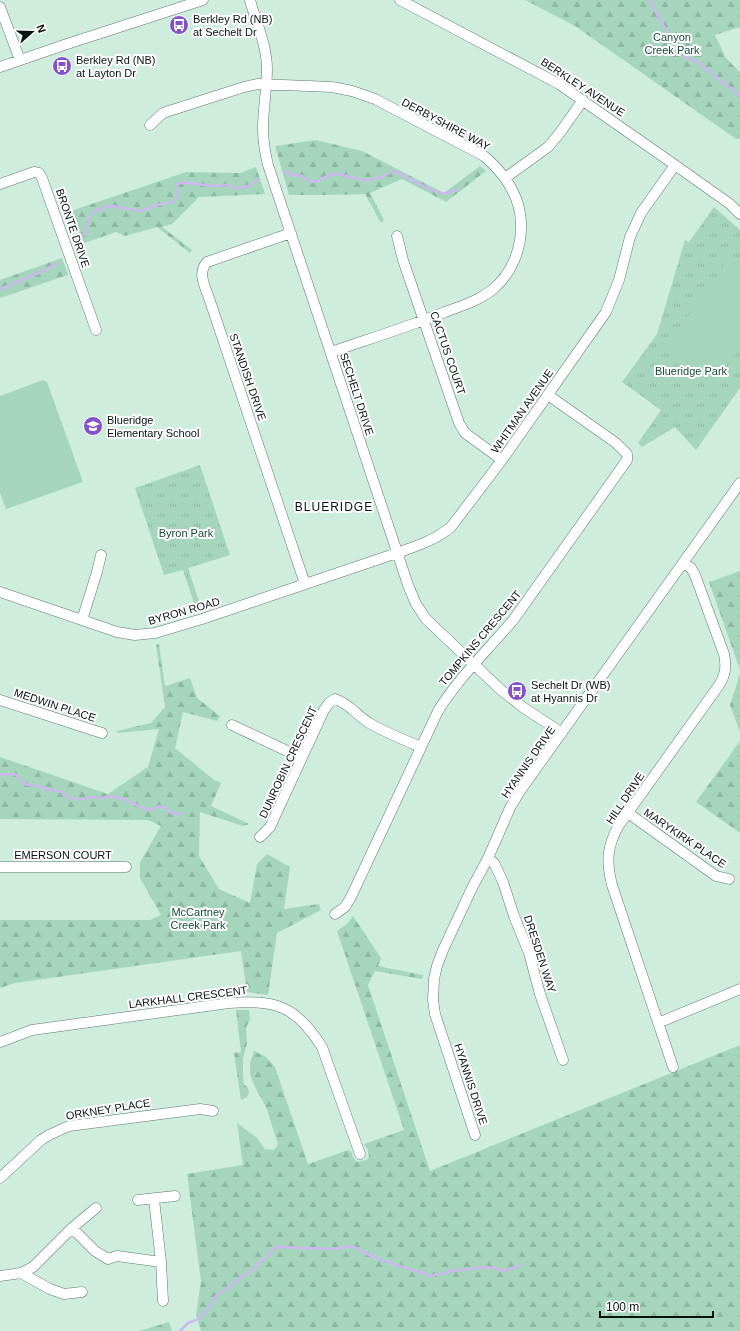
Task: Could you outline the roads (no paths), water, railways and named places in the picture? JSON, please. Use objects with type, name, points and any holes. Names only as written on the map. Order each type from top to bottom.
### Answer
[{"type":"street","points":[[0,67],[74,41],[203,0]]},
{"type":"street","name":"SECHELT DRIVE","points":[[250,0],[266,56],[267,70],[263,128],[264,146],[268,165],[397,553],[416,604],[426,619],[473,665],[524,708],[562,734]]},
{"type":"street","name":"BERKLEY AVENUE","points":[[400,0],[559,84],[730,204],[740,214]]},
{"type":"street","points":[[0,7],[20,60]]},
{"type":"street","name":"DERBYSHIRE WAY","points":[[150,125],[169,111],[244,87],[266,84],[332,87],[352,90],[369,97],[484,156],[505,178],[517,199],[521,213],[521,227],[520,241],[512,265],[500,283],[483,296],[471,302],[331,352]]},
{"type":"street","points":[[505,178],[548,147],[583,100]]},
{"type":"street","name":"WHITMAN AVENUE","points":[[305,584],[426,543],[441,535],[451,527],[502,460],[606,312],[615,292],[630,237],[641,213],[675,165]]},
{"type":"street","name":"BRONTE DRIVE","points":[[0,184],[34,172],[39,173],[96,330]]},
{"type":"street","name":"STANDISH DRIVE","points":[[290,233],[207,262],[201,273],[305,584]]},
{"type":"street","name":"CACTUS COURT","points":[[397,236],[403,260],[459,423],[465,433],[502,460]]},
{"type":"street","name":"TOMPKINS CRESCENT","points":[[336,914],[345,907],[352,897],[444,700],[514,619],[627,460],[627,454],[616,443],[548,395]]},
{"type":"street","name":"HYANNIS DRIVE","points":[[475,1135],[439,1026],[433,1000],[434,979],[439,961],[510,808],[520,791],[740,483]]},
{"type":"street","points":[[82,620],[101,555]]},
{"type":"street","name":"HILL DRIVE","points":[[673,1067],[612,885],[608,861],[612,837],[725,675],[726,668],[724,654],[695,575],[691,568],[683,563]]},
{"type":"street","name":"BYRON ROAD","points":[[0,592],[117,632],[135,635],[156,633],[305,584]]},
{"type":"street","name":"DUNROBIN CRESCENT","points":[[260,837],[270,827],[324,710],[329,703],[335,699],[343,701],[370,724],[421,748]]},
{"type":"street","name":"MEDWIN PLACE","points":[[0,700],[102,733]]},
{"type":"street","points":[[232,725],[302,758]]},
{"type":"street","name":"MARYKIRK PLACE","points":[[628,813],[716,876],[729,879]]},
{"type":"street","name":"DRESDEN WAY","points":[[488,858],[494,862],[504,882],[514,916],[529,953],[540,994],[563,1060]]},
{"type":"street","name":"EMERSON COURT","points":[[0,867],[126,867]]},
{"type":"street","points":[[658,1023],[740,989]]},
{"type":"street","name":"LARKHALL CRESCENT","points":[[0,1042],[32,1030],[229,1003],[255,1001],[283,1008],[297,1016],[305,1023],[322,1047],[360,1154]]},
{"type":"street","name":"ORKNEY PLACE","points":[[0,1178],[41,1140],[69,1126],[200,1108],[214,1111]]},
{"type":"street","points":[[138,1200],[175,1196]]},
{"type":"street","points":[[154,1199],[161,1262],[163,1301]]},
{"type":"street","points":[[0,1276],[21,1273],[33,1267],[72,1228],[96,1208]]},
{"type":"street","points":[[72,1228],[95,1251],[108,1259],[117,1256],[161,1262]]},
{"type":"street","points":[[21,1273],[50,1289],[64,1294],[82,1292]]},
{"type":"waterway","points":[[650,0],[678,54],[699,63],[740,95]]},
{"type":"waterway","points":[[285,172],[302,176],[310,182],[317,181],[332,174],[368,180],[382,177],[393,171],[442,193],[457,189]]},
{"type":"waterway","points":[[78,239],[85,233],[89,217],[92,213],[108,206],[140,211],[172,202],[177,196],[179,183],[210,186],[229,185],[234,188],[238,188],[248,186],[259,179]]},
{"type":"waterway","points":[[0,289],[43,271],[57,263]]},
{"type":"waterway","points":[[0,775],[14,774],[18,776],[24,784],[63,792],[66,796],[78,800],[89,797],[102,798],[112,796],[126,800],[147,810],[159,807],[164,808],[173,814],[181,813]]},
{"type":"waterway","points":[[180,1331],[188,1323],[196,1320],[206,1312],[216,1296],[253,1269],[276,1247],[336,1249],[351,1246],[378,1259],[431,1276],[451,1271],[487,1267],[505,1271],[520,1265]]},
{"type":"place","name":"Berkley Rd (NB) at Sechelt Dr","points":[[179,25]]},
{"type":"place","name":"Berkley Rd (NB) at Layton Dr","points":[[62,66]]},
{"type":"place","name":"Blueridge Elementary School","points":[[93,426]]},
{"type":"place","name":"Sechelt Dr (WB) at Hyannis Dr","points":[[517,691]]},
{"type":"district","name":"BLUERIDGE","points":[[334,507]]},
{"type":"park label","name":"Canyon Creek Park","points":[[672,43]]},
{"type":"park label","name":"Blueridge Park","points":[[691,371]]},
{"type":"park label","name":"Byron Park","points":[[186,533]]},
{"type":"park label","name":"McCartney Creek Park","points":[[198,918]]}]
